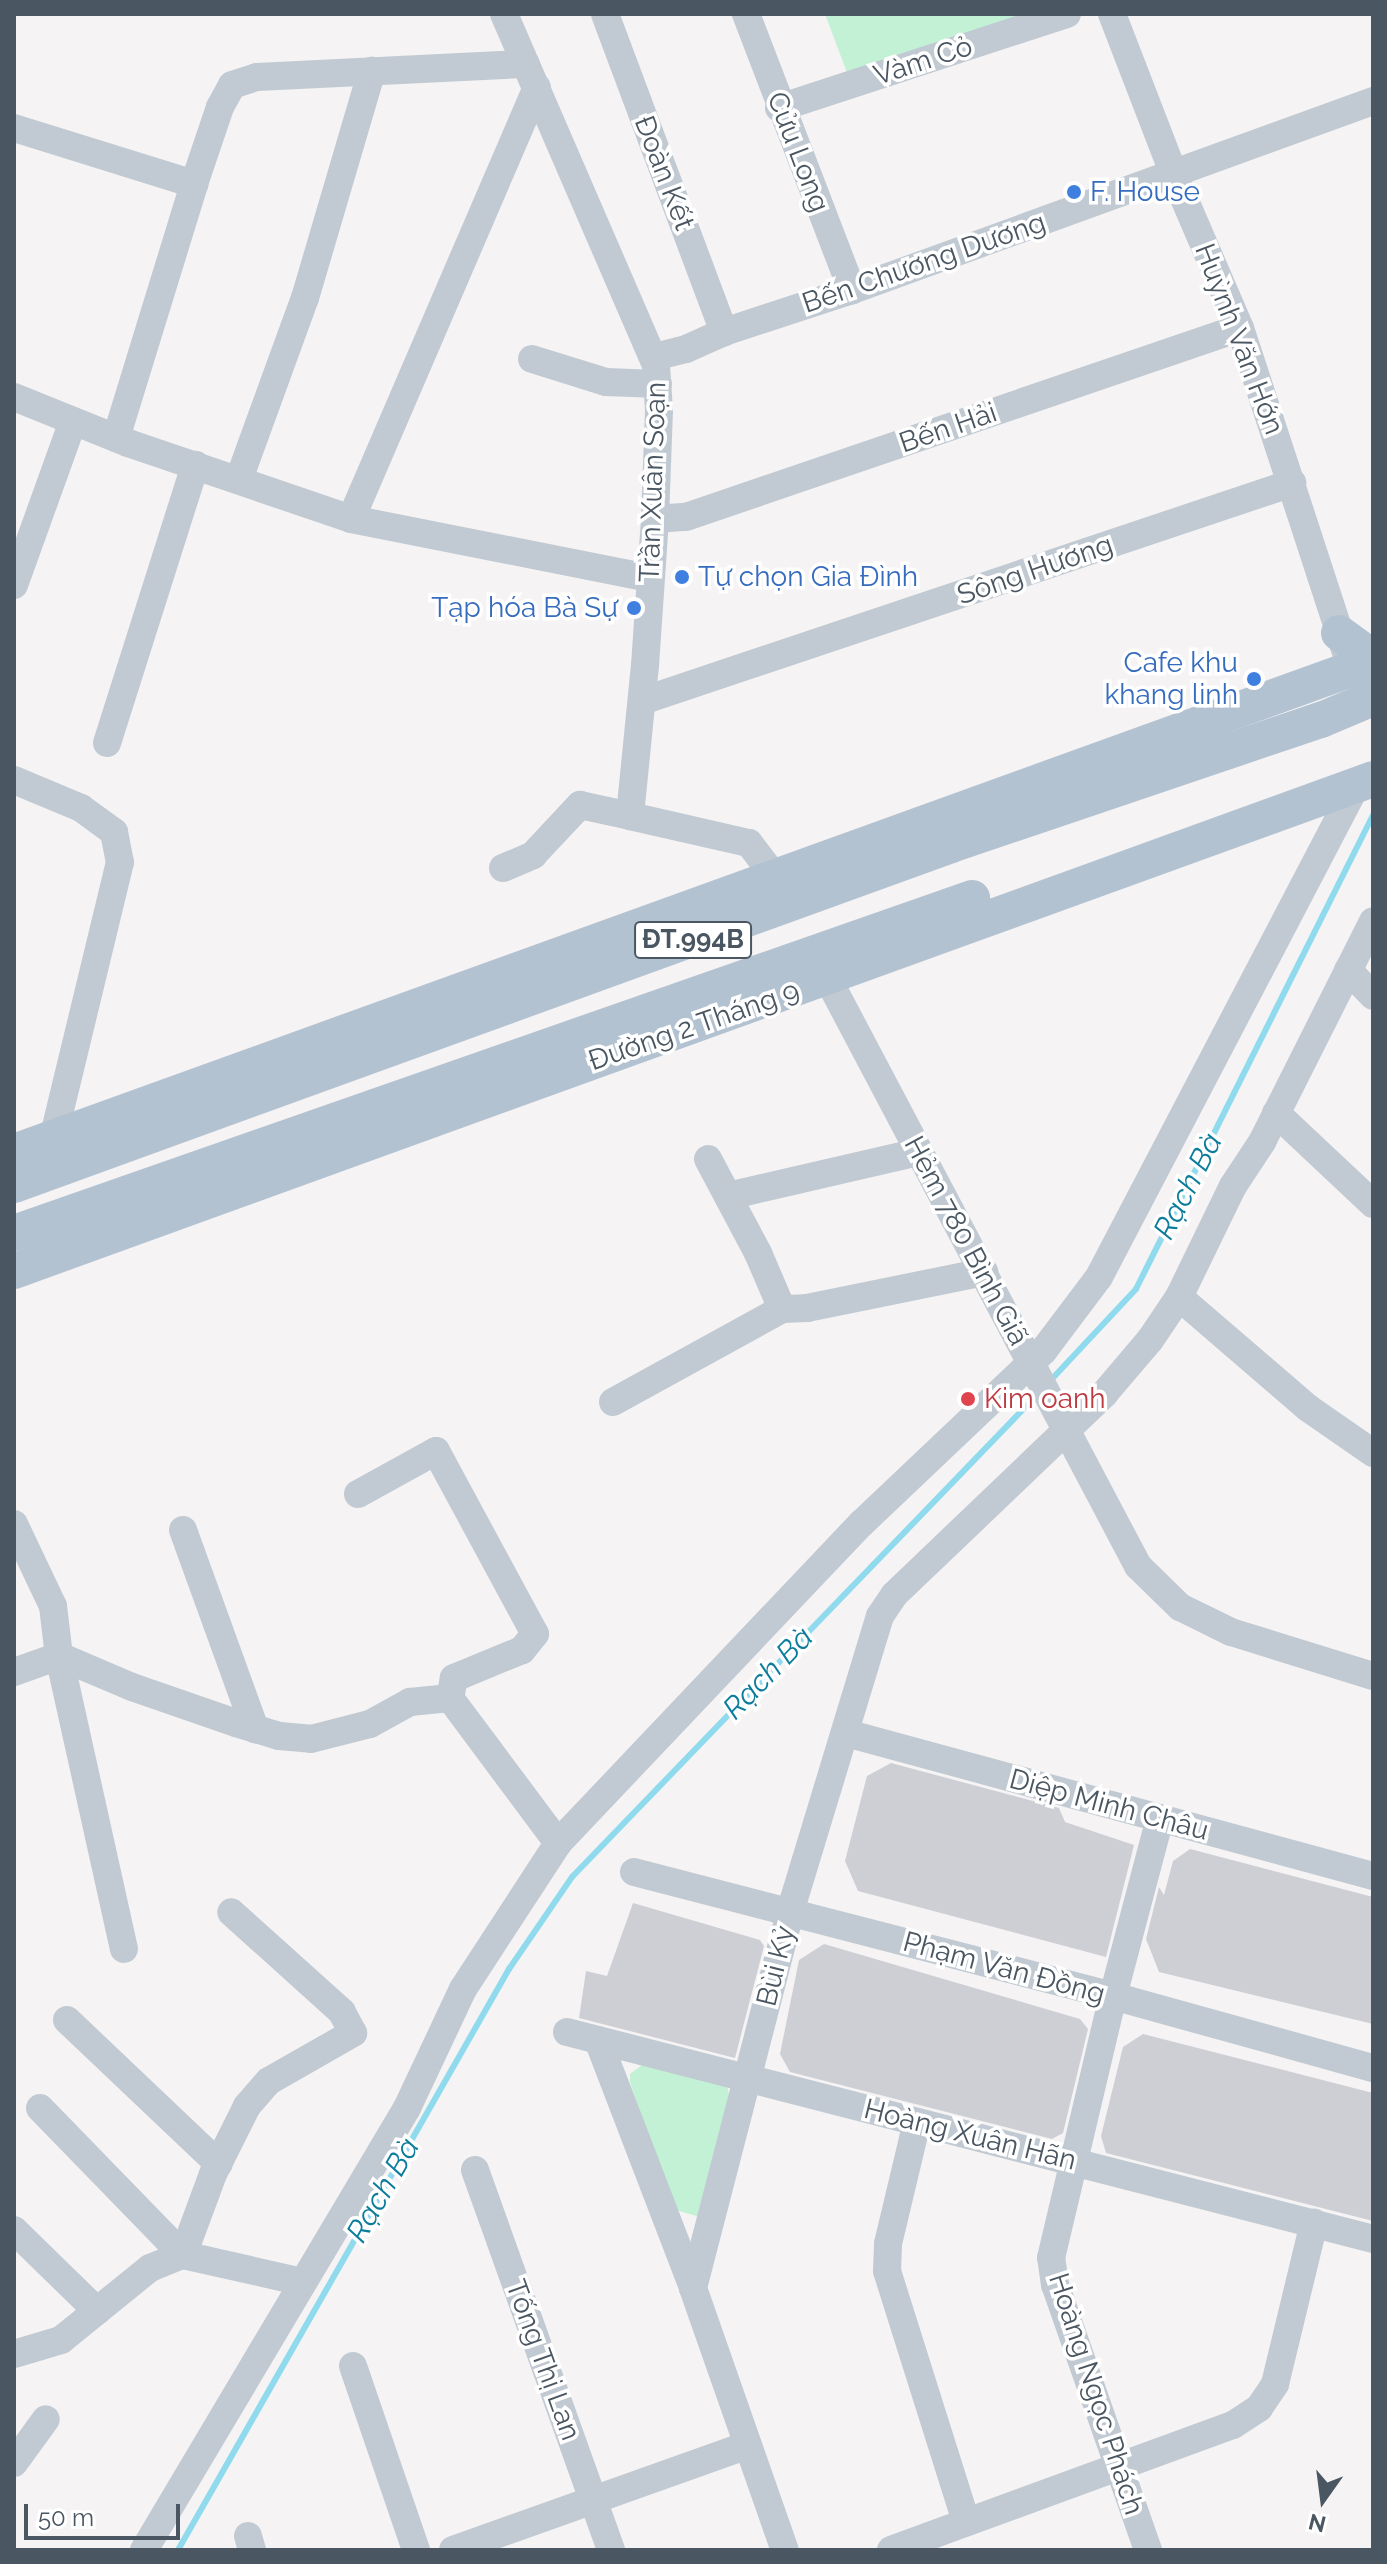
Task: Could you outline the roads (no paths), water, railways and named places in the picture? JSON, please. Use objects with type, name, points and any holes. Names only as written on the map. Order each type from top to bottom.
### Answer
[{"type":"main road","points":[[1339,633],[1368,669]]},
{"type":"main road","name":"ĐT.994B","points":[[14,1185],[684,927],[775,877],[1368,669]]},
{"type":"main road","name":"ĐT.994B","points":[[14,1152],[1373,698]]},
{"type":"main road","name":"Đường 2 Tháng 9","points":[[14,1271],[701,1008],[828,979],[1368,773]]},
{"type":"main road","name":"Đường 2 Tháng 9","points":[[14,1233],[701,1008],[1368,773]]},
{"type":"street","name":"Trần Xuân Soạn","points":[[504,14],[656,371],[655,519],[630,816]]},
{"type":"street","name":"Đoàn Kết","points":[[605,14],[724,332]]},
{"type":"street","name":"Cửu Long","points":[[746,14],[779,108],[852,290]]},
{"type":"street","name":"Vàm Cỏ","points":[[779,108],[1067,14]]},
{"type":"street","name":"Huỳnh Văn Hớn","points":[[1112,14],[1174,175],[1240,328],[1339,633]]},
{"type":"street","points":[[239,479],[305,298],[372,71]]},
{"type":"street","points":[[116,438],[194,184],[220,107],[232,85],[257,77],[372,71],[531,75],[351,519]]},
{"type":"street","name":"Bến Chương Dương","points":[[532,359],[606,382],[656,371],[686,349],[724,332],[852,290],[1373,101]]},
{"type":"street","points":[[14,128],[194,184]]},
{"type":"street","name":"Bến Hải","points":[[655,519],[686,517],[1240,328]]},
{"type":"street","points":[[14,397],[116,438],[351,519],[650,578]]},
{"type":"street","points":[[14,585],[73,421]]},
{"type":"street","points":[[107,743],[195,465]]},
{"type":"street","name":"Sông Hương","points":[[642,701],[1292,483]]},
{"type":"street","points":[[144,2550],[407,2108],[463,1989],[558,1843],[862,1523],[1031,1363],[1099,1277],[1368,773]]},
{"type":"street","points":[[14,780],[81,808],[114,832],[120,862],[53,1138]]},
{"type":"street","points":[[503,868],[533,855],[580,805],[749,843],[775,877]]},
{"type":"street","name":"Bùi Kỷ","points":[[693,2288],[790,1912],[880,1616],[894,1595],[1104,1394],[1150,1340],[1179,1297],[1233,1186],[1276,1113],[1373,921]]},
{"type":"street","points":[[1348,970],[1373,996]]},
{"type":"street","name":"Hẻm 780 Bình Giã","points":[[828,979],[1138,1566],[1180,1607],[1231,1632],[1373,1676]]},
{"type":"street","points":[[1276,1113],[1373,1204]]},
{"type":"street","points":[[728,1196],[918,1152]]},
{"type":"street","points":[[708,1159],[758,1253],[782,1309]]},
{"type":"street","points":[[613,1402],[782,1309],[807,1308],[984,1272]]},
{"type":"street","points":[[1179,1297],[1308,1408],[1373,1453]]},
{"type":"street","points":[[358,1494],[436,1451],[535,1634],[522,1650],[454,1678],[450,1698],[558,1843]]},
{"type":"street","points":[[14,1524],[53,1606],[59,1656],[124,1949]]},
{"type":"street","points":[[183,1530],[255,1729]]},
{"type":"street","points":[[14,1672],[59,1656],[132,1687],[255,1729],[279,1736],[311,1739],[370,1724],[410,1702],[450,1698]]},
{"type":"street","name":"Diệp Minh Châu","points":[[846,1733],[1373,1876]]},
{"type":"street","name":"Hoàng Ngọc Phách","points":[[1148,2550],[1055,2285],[1051,2258],[1072,2161],[1160,1818]]},
{"type":"street","name":"Phạm Văn Đồng","points":[[634,1872],[1113,1996],[1373,2068]]},
{"type":"street","points":[[14,2354],[61,2340],[150,2268],[183,2255],[219,2164],[247,2106],[269,2081],[353,2033],[342,2012],[231,1912]]},
{"type":"street","points":[[67,2020],[219,2164]]},
{"type":"street","name":"Hoàng Xuân Hãn","points":[[567,2032],[1373,2239]]},
{"type":"street","points":[[598,2040],[693,2288],[785,2550]]},
{"type":"street","points":[[40,2108],[183,2255],[303,2282]]},
{"type":"street","points":[[917,2122],[888,2244],[887,2271],[966,2522]]},
{"type":"street","name":"Tống Thị Lan","points":[[475,2170],[611,2550]]},
{"type":"street","points":[[891,2550],[1233,2425],[1259,2408],[1275,2384],[1314,2223]]},
{"type":"street","points":[[14,2230],[97,2311]]},
{"type":"street","points":[[353,2366],[416,2550]]},
{"type":"street","points":[[14,2463],[46,2419]]},
{"type":"street","points":[[453,2550],[748,2445]]},
{"type":"waterway","name":"Rạch Bà","points":[[1050,1381],[1136,1289],[1373,815]]},
{"type":"waterway","name":"Rạch Bà","points":[[178,2550],[509,1969],[572,1877],[1037,1395]]},
{"type":"place","name":"F. House","points":[[1074,192]]},
{"type":"place","name":"Tự chọn Gia Đình","points":[[682,577]]},
{"type":"place","name":"Tạp hóa Bà Sự","points":[[634,608]]},
{"type":"place","name":"Cafe khu khang linh","points":[[1254,679]]},
{"type":"place","name":"Kim oanh","points":[[968,1399]]}]
